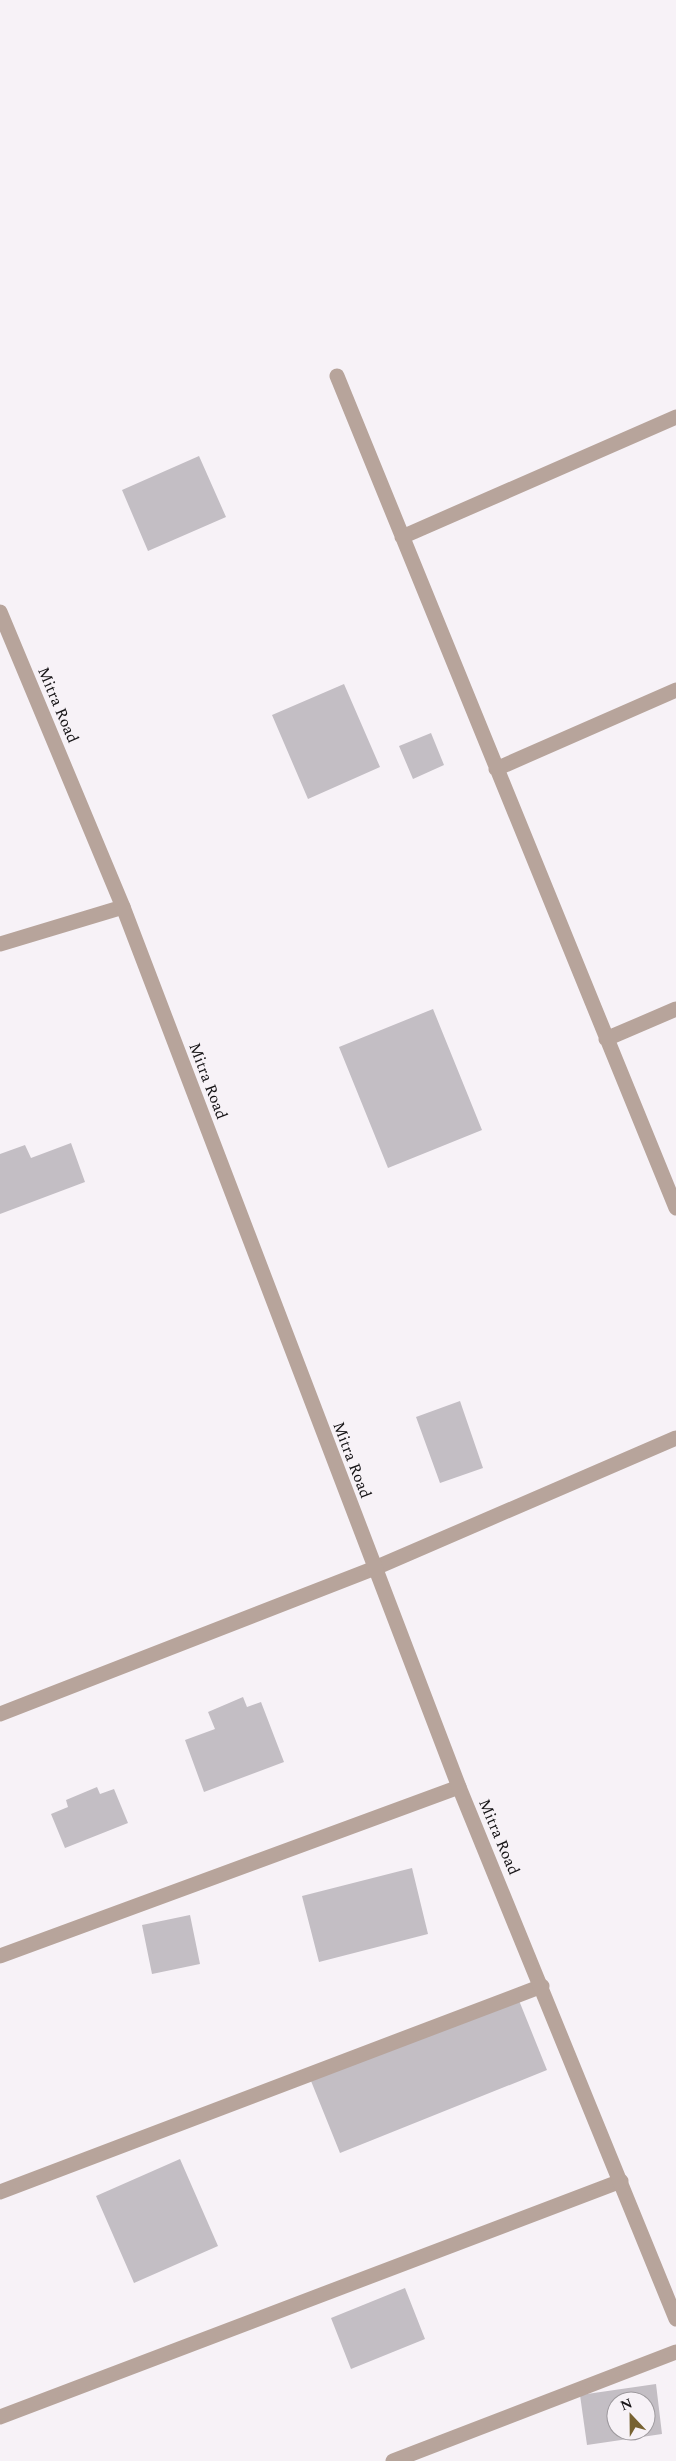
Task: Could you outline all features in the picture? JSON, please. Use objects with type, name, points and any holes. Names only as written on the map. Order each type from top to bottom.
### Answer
[{"type":"street","points":[[337,376],[676,1208]]},
{"type":"street","points":[[402,537],[676,417]]},
{"type":"street","name":"Mitra Road","points":[[0,612],[123,907],[459,1787],[622,2181],[676,2319]]},
{"type":"street","points":[[496,769],[676,690]]},
{"type":"street","points":[[0,944],[123,907]]},
{"type":"street","points":[[606,1039],[676,1009]]},
{"type":"street","points":[[0,1714],[375,1568],[676,1438]]},
{"type":"street","points":[[0,1956],[459,1787]]},
{"type":"street","points":[[0,2192],[542,1986]]},
{"type":"street","points":[[0,2418],[622,2181]]},
{"type":"street","points":[[394,2461],[676,2352]]},
{"type":"building","points":[[199,456],[226,517],[148,551],[122,490]]},
{"type":"building","points":[[344,684],[380,767],[308,799],[272,715]]},
{"type":"building","points":[[431,733],[444,765],[413,779],[399,746]]},
{"type":"building","points":[[433,1009],[482,1130],[388,1168],[339,1047]]},
{"type":"building","points":[[71,1143],[85,1182],[0,1214],[0,1154],[25,1145],[31,1158]]},
{"type":"building","points":[[460,1401],[483,1468],[440,1483],[416,1417]]},
{"type":"building","points":[[243,1697],[247,1707],[261,1702],[284,1762],[204,1792],[185,1740],[215,1729],[208,1712]]},
{"type":"building","points":[[97,1787],[100,1794],[114,1789],[128,1823],[65,1848],[51,1814],[68,1807],[66,1800]]},
{"type":"building","points":[[412,1868],[428,1934],[319,1962],[302,1896]]},
{"type":"building","points":[[190,1915],[200,1964],[152,1974],[142,1925]]},
{"type":"building","points":[[518,1998],[547,2070],[340,2153],[311,2081]]},
{"type":"building","points":[[180,2159],[218,2246],[134,2283],[96,2196]]},
{"type":"building","points":[[405,2288],[425,2339],[351,2369],[331,2318]]},
{"type":"building","points":[[656,2384],[662,2434],[656,2435],[656,2391],[608,2391]]},
{"type":"building","points":[[606,2391],[606,2441],[614,2441],[587,2445],[580,2395]]}]
